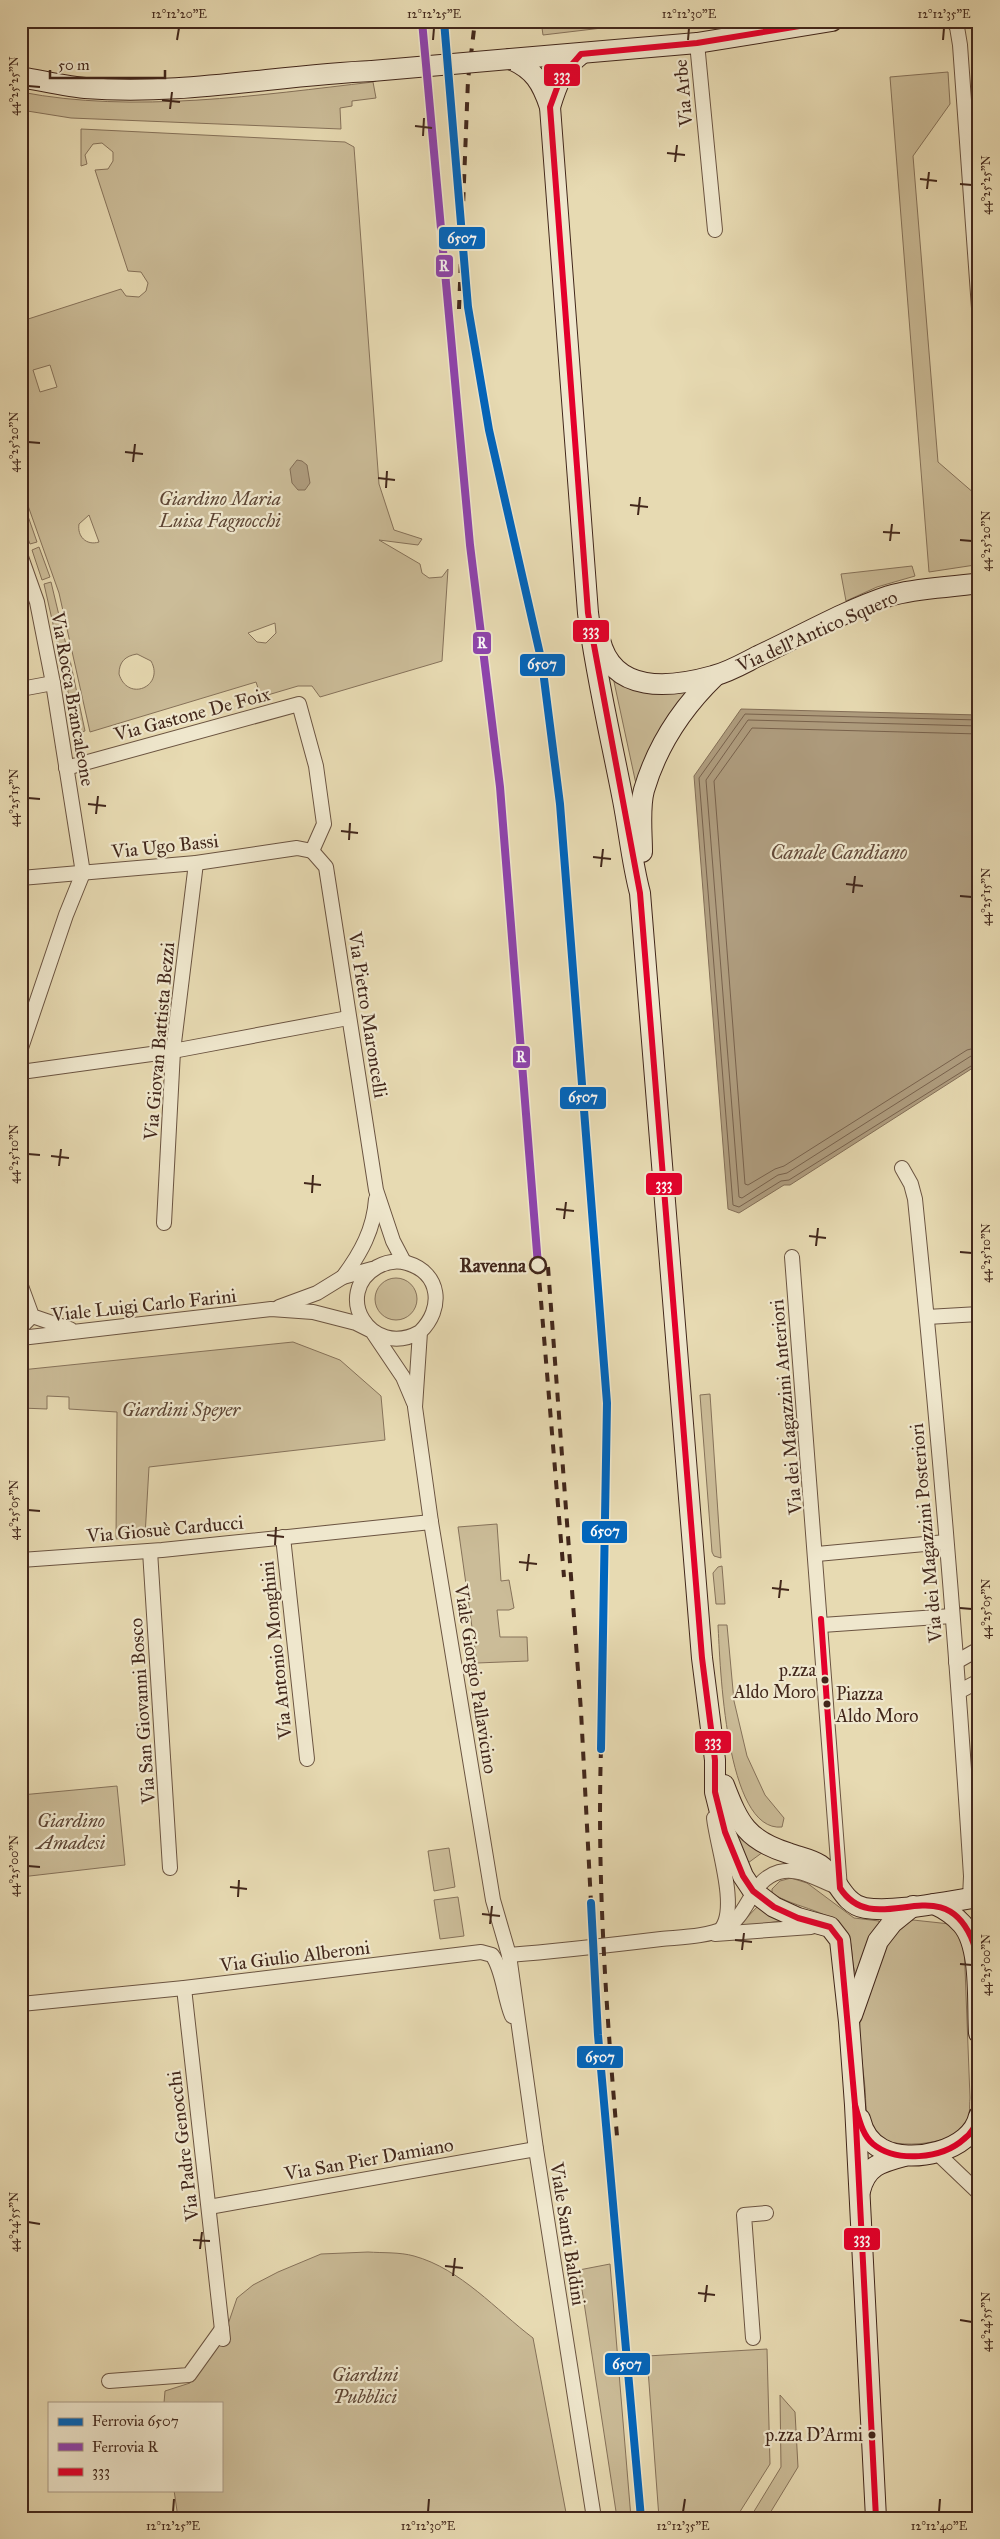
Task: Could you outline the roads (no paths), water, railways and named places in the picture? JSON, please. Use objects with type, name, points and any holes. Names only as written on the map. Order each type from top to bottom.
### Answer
[{"type":"street","points":[[21,77],[83,88],[125,89],[205,86],[697,43],[832,21]]},
{"type":"street","points":[[952,21],[957,26],[960,45],[979,308]]},
{"type":"street","name":"Via Arbe","points":[[697,43],[715,230]]},
{"type":"street","points":[[550,107],[560,78],[569,63],[581,54]]},
{"type":"street","points":[[510,58],[523,64],[534,73],[542,84],[550,107],[592,648],[624,802],[632,865],[640,894],[702,1658],[715,1760],[716,1838],[728,1893],[728,1919],[721,1930]]},
{"type":"street","points":[[21,72],[48,82]]},
{"type":"street","name":"Via Rocca Brancaleone","points":[[21,557],[37,602],[53,683],[83,873]]},
{"type":"street","points":[[949,586],[979,574]]},
{"type":"street","name":"Via dell'Antico Squero","points":[[715,676],[890,596],[923,588],[979,583]]},
{"type":"street","points":[[586,584],[602,649],[610,665],[618,671],[632,680],[651,684],[682,682],[715,676]]},
{"type":"street","points":[[640,894],[643,873],[644,791],[665,741],[678,718],[693,697],[715,676]]},
{"type":"street","points":[[21,689],[53,683]]},
{"type":"street","name":"Via Gastone De Foix","points":[[66,768],[299,704],[316,766],[324,824],[312,851]]},
{"type":"street","name":"Via Ugo Bassi","points":[[21,878],[196,863],[297,848],[312,851]]},
{"type":"street","name":"Via Pietro Maroncelli","points":[[312,851],[326,867],[376,1190],[393,1241],[404,1262]]},
{"type":"street","name":"Via Giovan Battista Bezzi","points":[[164,1223],[173,1051],[196,863]]},
{"type":"street","points":[[21,1048],[66,915],[83,873]]},
{"type":"street","points":[[21,1072],[173,1051],[348,1018]]},
{"type":"street","name":"Via dei Magazzini Posteriori","points":[[902,1168],[911,1184],[915,1199],[927,1317],[960,1692],[971,1876],[974,1898]]},
{"type":"street","name":"Via Pietro Maroncelli","points":[[343,1278],[359,1256],[369,1234],[375,1215],[376,1190]]},
{"type":"street","name":"Via dei Magazzini Anteriori","points":[[792,1257],[822,1622],[840,1888]]},
{"type":"street","points":[[404,1262],[424,1272],[435,1292],[434,1314],[428,1324],[411,1337],[390,1339],[356,1323],[313,1312],[271,1309],[317,1293],[343,1278],[373,1269],[382,1264],[404,1262]]},
{"type":"street","points":[[373,1269],[364,1278],[359,1290],[357,1302],[360,1315],[403,1376],[415,1407]]},
{"type":"street","points":[[21,1286],[32,1316],[54,1326],[78,1331]]},
{"type":"street","name":"Viale Luigi Carlo Farini","points":[[21,1338],[271,1309]]},
{"type":"street","points":[[927,1317],[979,1314]]},
{"type":"street","points":[[21,1327],[32,1316]]},
{"type":"street","points":[[415,1407],[420,1332]]},
{"type":"street","name":"Viale Giorgio Pallavicino","points":[[415,1407],[431,1522],[493,1900],[509,1955]]},
{"type":"street","name":"Via Giosuè Carducci","points":[[21,1560],[150,1551],[431,1522]]},
{"type":"street","name":"Via Antonio Monghini","points":[[283,1537],[307,1759]]},
{"type":"street","points":[[816,1554],[946,1542]]},
{"type":"street","name":"Via San Giovanni Bosco","points":[[150,1551],[170,1868]]},
{"type":"street","points":[[822,1622],[952,1616]]},
{"type":"street","points":[[956,1662],[979,1649]]},
{"type":"street","points":[[960,1692],[979,1681]]},
{"type":"street","points":[[715,1760],[733,1808],[747,1832],[767,1846],[820,1865],[848,1900],[856,1906],[867,1908],[913,1906],[974,1898]]},
{"type":"street","points":[[715,1792],[731,1849],[743,1876],[753,1891],[782,1911],[798,1918],[830,1927],[840,1940],[850,2022],[876,2518]]},
{"type":"street","points":[[509,1955],[705,1934],[721,1930],[739,1916],[753,1891],[770,1876],[789,1870],[810,1875],[840,1888]]},
{"type":"street","points":[[934,1904],[954,1916],[964,1925],[977,1947],[979,2033]]},
{"type":"street","points":[[850,2022],[878,1940],[892,1923],[913,1906]]},
{"type":"street","points":[[705,1934],[722,1935],[796,1926],[830,1927]]},
{"type":"street","name":"Via Giulio Alberoni","points":[[21,2004],[184,1988],[486,1952],[492,1955],[499,1965],[505,2000],[518,2030]]},
{"type":"street","name":"Viale Santi Baldini","points":[[509,1955],[518,2030],[594,2518]]},
{"type":"street","name":"Via Padre Genocchi","points":[[109,2382],[189,2375],[222,2334],[184,1988]]},
{"type":"street","points":[[855,2105],[863,2130],[872,2142],[887,2152],[906,2156]]},
{"type":"street","points":[[859,2196],[865,2176],[871,2168],[881,2162],[936,2152],[955,2146],[965,2139],[978,2120]]},
{"type":"street","name":"Via San Pier Damiano","points":[[209,2207],[536,2149]]},
{"type":"street","points":[[936,2152],[979,2193]]},
{"type":"street","points":[[753,2338],[744,2215],[766,2213]]},
{"type":"water","points":[[297,460],[307,465],[310,483],[305,490],[298,490],[292,483],[290,469]]},
{"type":"water","name":"Canale Candiano","points":[[741,709],[979,715],[979,1064],[790,1185],[784,1185],[739,1213],[728,1209],[694,776]]},
{"type":"railway","points":[[459,309],[468,80],[475,21]]},
{"type":"railway","points":[[538,1265],[564,1577]]},
{"type":"railway","points":[[548,1267],[581,1711],[591,1903]]},
{"type":"railway","points":[[601,1749],[601,1894],[609,2039],[617,2136]]},
{"type":"rail line","name":"R","points":[[422,21],[470,545],[500,787],[538,1265]]},
{"type":"rail line","name":"6507","points":[[444,21],[468,307],[489,430],[542,663],[560,804],[607,1403],[601,1749]]},
{"type":"rail line","name":"6507","points":[[591,1903],[598,2035],[641,2518]]},
{"type":"place","name":"Ravenna","points":[[538,1265]]},
{"type":"place","name":"p.zza Aldo Moro","points":[[825,1680]]},
{"type":"place","name":"Piazza Aldo Moro","points":[[827,1704]]},
{"type":"place","name":"p.zza D'Armi","points":[[872,2435]]},
{"type":"park label","name":"Giardino Maria Luisa Fagnocchi","points":[[220,509]]},
{"type":"park label","name":"Giardini Speyer","points":[[181,1409]]},
{"type":"park label","name":"Giardino Amadesi","points":[[71,1831]]},
{"type":"park label","name":"Giardini Pubblici","points":[[365,2385]]}]
